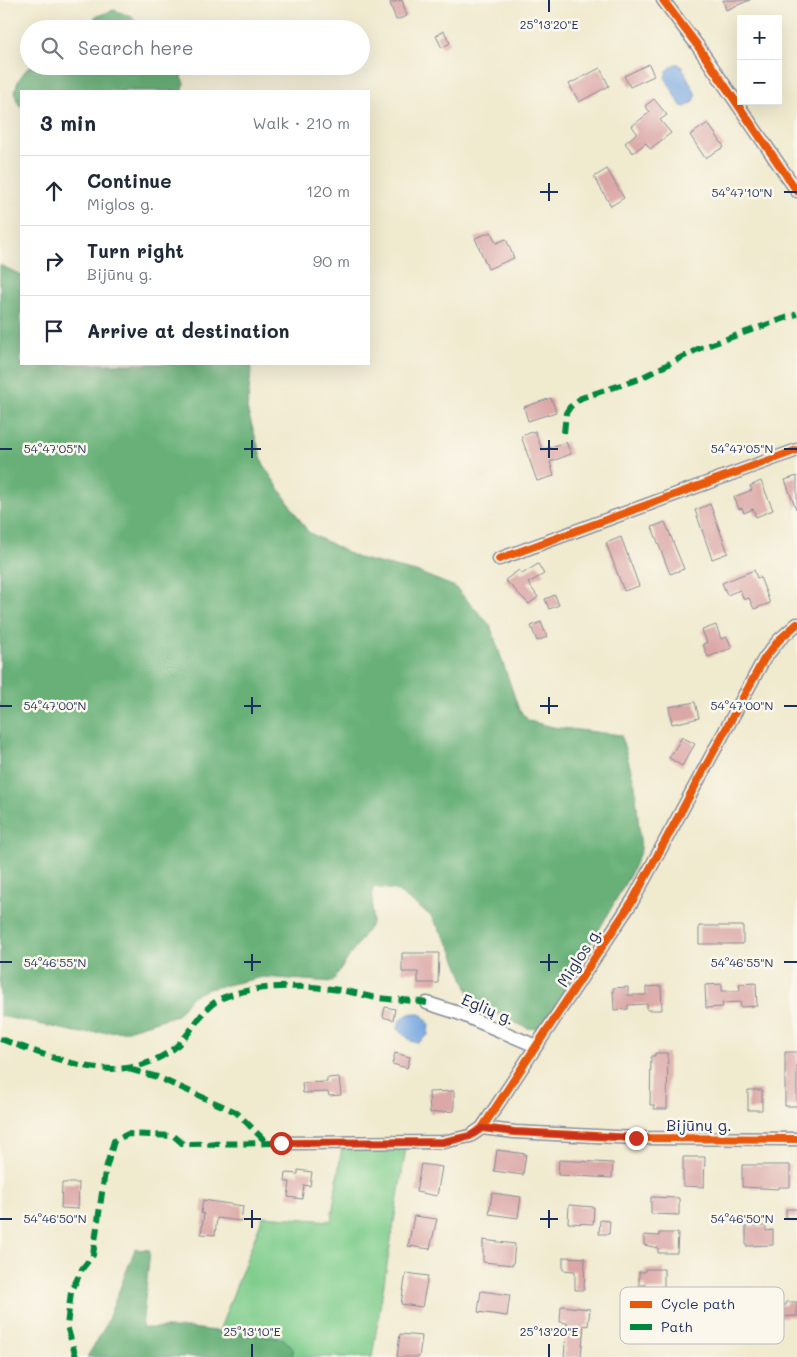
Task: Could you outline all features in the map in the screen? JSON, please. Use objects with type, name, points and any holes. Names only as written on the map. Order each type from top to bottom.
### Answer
[{"type":"street","points":[[663,0],[697,45],[796,188]]},
{"type":"street","points":[[499,559],[797,450]]},
{"type":"street","name":"Miglos g.","points":[[482,1128],[634,900],[764,660],[779,640],[797,624]]},
{"type":"street","name":"Eglių g.","points":[[427,1003],[458,1013],[536,1046]]},
{"type":"street","points":[[281,1143],[443,1142],[470,1136],[482,1128]]},
{"type":"street","name":"Bijūnų g.","points":[[482,1128],[514,1132],[636,1138],[797,1139]]},
{"type":"green space","points":[[114,10],[135,20],[92,20],[95,17]]},
{"type":"green space","points":[[22,75],[181,75],[184,83],[183,90],[20,90],[20,106],[17,102],[15,91]]},
{"type":"green space","points":[[0,265],[20,275],[20,365],[252,365],[247,409],[264,466],[308,532],[358,558],[420,573],[455,587],[490,625],[519,710],[529,721],[553,727],[621,735],[635,785],[641,850],[631,873],[543,1029],[527,1028],[484,1008],[471,998],[451,947],[430,915],[395,890],[373,887],[372,923],[332,982],[263,977],[208,989],[192,996],[177,1015],[124,1031],[81,1033],[0,1016]]},
{"type":"green space","points":[[342,1146],[406,1148],[372,1357],[292,1357],[293,1349],[284,1339],[219,1331],[263,1216],[331,1221]]},
{"type":"green space","points":[[135,1249],[150,1250],[142,1328],[190,1328],[284,1339],[293,1349],[292,1357],[87,1357],[105,1327]]},
{"type":"water","points":[[675,64],[679,64],[682,67],[696,95],[694,102],[685,107],[681,106],[665,77],[667,71]]},
{"type":"water","points":[[409,1014],[422,1015],[429,1023],[428,1035],[418,1043],[411,1041],[398,1029],[400,1020]]},
{"type":"building","points":[[402,0],[407,16],[396,20],[390,3]]},
{"type":"building","points":[[723,0],[750,0],[726,10]]},
{"type":"building","points":[[444,31],[450,43],[442,48],[436,36]]},
{"type":"building","points":[[649,64],[654,76],[630,87],[624,76]]},
{"type":"building","points":[[600,68],[609,86],[579,102],[569,84]]},
{"type":"building","points":[[654,99],[667,115],[660,120],[671,133],[650,149],[646,143],[633,153],[625,143],[637,133],[632,126],[650,112],[645,106]]},
{"type":"building","points":[[708,123],[724,147],[705,158],[690,135]]},
{"type":"building","points":[[607,169],[624,198],[611,206],[594,177]]},
{"type":"building","points":[[491,232],[496,243],[506,239],[514,258],[488,269],[475,238]]},
{"type":"building","points":[[551,398],[556,412],[528,421],[524,407]]},
{"type":"building","points":[[535,431],[542,450],[566,442],[571,454],[550,462],[554,476],[537,481],[521,436]]},
{"type":"building","points":[[797,476],[797,508],[796,509],[785,480]]},
{"type":"building","points":[[761,481],[773,510],[756,517],[753,509],[744,513],[742,508],[739,509],[734,497],[752,490],[750,486]]},
{"type":"building","points":[[710,504],[728,553],[712,559],[695,510]]},
{"type":"building","points":[[665,522],[684,569],[670,574],[652,527]]},
{"type":"building","points":[[621,537],[639,586],[624,591],[606,543]]},
{"type":"building","points":[[538,564],[544,574],[528,583],[538,597],[529,604],[505,580],[519,570],[522,574]]},
{"type":"building","points":[[754,570],[757,578],[760,577],[770,603],[754,609],[749,598],[744,600],[740,590],[727,595],[722,583]]},
{"type":"building","points":[[555,595],[559,605],[549,609],[545,599]]},
{"type":"building","points":[[541,622],[547,637],[537,641],[531,626]]},
{"type":"building","points":[[716,625],[721,639],[727,637],[732,648],[708,657],[703,644],[707,642],[702,630]]},
{"type":"building","points":[[695,702],[699,718],[672,724],[669,707]]},
{"type":"building","points":[[682,737],[695,744],[682,766],[669,758]]},
{"type":"building","points":[[699,926],[743,926],[743,944],[699,944]]},
{"type":"building","points":[[402,953],[439,953],[438,983],[418,983],[418,972],[402,972]]},
{"type":"building","points":[[756,983],[757,1006],[741,1007],[740,1002],[722,1003],[723,1007],[706,1008],[705,985],[722,984],[722,991],[740,991],[739,984]]},
{"type":"building","points":[[661,986],[662,1010],[647,1010],[647,1004],[628,1005],[628,1009],[614,1010],[613,988],[628,987],[628,995],[646,995],[646,987]]},
{"type":"building","points":[[385,1007],[395,1009],[393,1020],[383,1017]]},
{"type":"building","points":[[785,1052],[797,1052],[797,1106],[785,1106]]},
{"type":"building","points":[[395,1053],[410,1057],[407,1068],[392,1064]]},
{"type":"building","points":[[655,1053],[668,1053],[667,1109],[654,1109],[654,1105],[650,1105],[651,1056],[655,1056]]},
{"type":"building","points":[[339,1077],[341,1095],[329,1096],[328,1092],[303,1093],[302,1083],[327,1082],[327,1078]]},
{"type":"building","points":[[748,1090],[762,1090],[762,1110],[748,1110]]},
{"type":"building","points":[[454,1091],[454,1111],[430,1113],[429,1092]]},
{"type":"building","points":[[497,1150],[526,1154],[523,1175],[494,1171]]},
{"type":"building","points":[[683,1157],[705,1157],[704,1187],[683,1186]]},
{"type":"building","points":[[559,1160],[613,1163],[612,1178],[558,1175]]},
{"type":"building","points":[[421,1164],[442,1167],[437,1196],[416,1192]]},
{"type":"building","points":[[742,1165],[790,1165],[790,1187],[779,1187],[779,1189],[742,1187]]},
{"type":"building","points":[[298,1170],[312,1172],[310,1186],[304,1185],[302,1199],[288,1197],[290,1182],[285,1182],[286,1173],[298,1174]]},
{"type":"building","points":[[62,1183],[79,1183],[78,1209],[61,1208]]},
{"type":"building","points":[[492,1193],[521,1197],[518,1218],[489,1214]]},
{"type":"building","points":[[651,1197],[679,1198],[679,1215],[651,1214]]},
{"type":"building","points":[[203,1200],[243,1206],[241,1221],[217,1218],[215,1235],[201,1234],[204,1214],[201,1213]]},
{"type":"building","points":[[569,1205],[594,1207],[593,1224],[568,1223]]},
{"type":"building","points":[[786,1209],[797,1209],[797,1218],[786,1218]]},
{"type":"building","points":[[414,1216],[437,1219],[430,1249],[408,1246]]},
{"type":"building","points":[[600,1220],[610,1221],[609,1234],[599,1234]]},
{"type":"building","points":[[746,1226],[766,1226],[766,1231],[773,1230],[773,1245],[746,1246]]},
{"type":"building","points":[[659,1233],[678,1233],[677,1253],[658,1253],[658,1248],[644,1245],[644,1235],[659,1236]]},
{"type":"building","points":[[483,1240],[515,1244],[513,1265],[483,1262]]},
{"type":"building","points":[[563,1257],[585,1258],[584,1290],[575,1290],[575,1271],[563,1270]]},
{"type":"building","points":[[645,1269],[664,1269],[664,1287],[645,1287],[645,1285],[639,1285],[639,1272],[645,1272]]},
{"type":"building","points":[[406,1273],[428,1276],[422,1307],[401,1304]]},
{"type":"building","points":[[481,1291],[510,1295],[507,1316],[478,1312]]},
{"type":"building","points":[[786,1302],[797,1302],[797,1316],[784,1317],[784,1305],[786,1305]]},
{"type":"building","points":[[561,1306],[590,1309],[588,1326],[584,1325],[581,1357],[564,1357],[567,1323],[560,1322]]},
{"type":"building","points":[[400,1334],[422,1336],[419,1357],[397,1357]]},
{"type":"marked path","points":[[564,433],[566,413],[581,398],[639,379],[698,349],[797,314]]},
{"type":"marked path","points":[[0,1039],[65,1061],[109,1069],[131,1067],[152,1061],[179,1044],[213,1003],[233,994],[247,991],[263,988],[311,987],[340,990],[378,998],[427,1003]]},
{"type":"marked path","points":[[129,1069],[157,1077],[236,1112],[267,1143]]},
{"type":"marked path","points":[[76,1357],[67,1326],[71,1292],[82,1269],[93,1255],[105,1172],[114,1141],[128,1134],[174,1136],[183,1144],[281,1143]]},
{"type":"cycle path","points":[[663,0],[697,45],[797,191]]},
{"type":"cycle path","points":[[499,559],[797,450]]},
{"type":"cycle path","points":[[281,1143],[443,1142],[470,1136],[482,1128],[633,900],[764,659],[779,640],[797,624]]},
{"type":"cycle path","points":[[482,1128],[515,1132],[636,1138],[797,1139]]},
{"type":"route","points":[[281,1143],[443,1142],[470,1136],[482,1128],[497,1131],[636,1138]]}]
